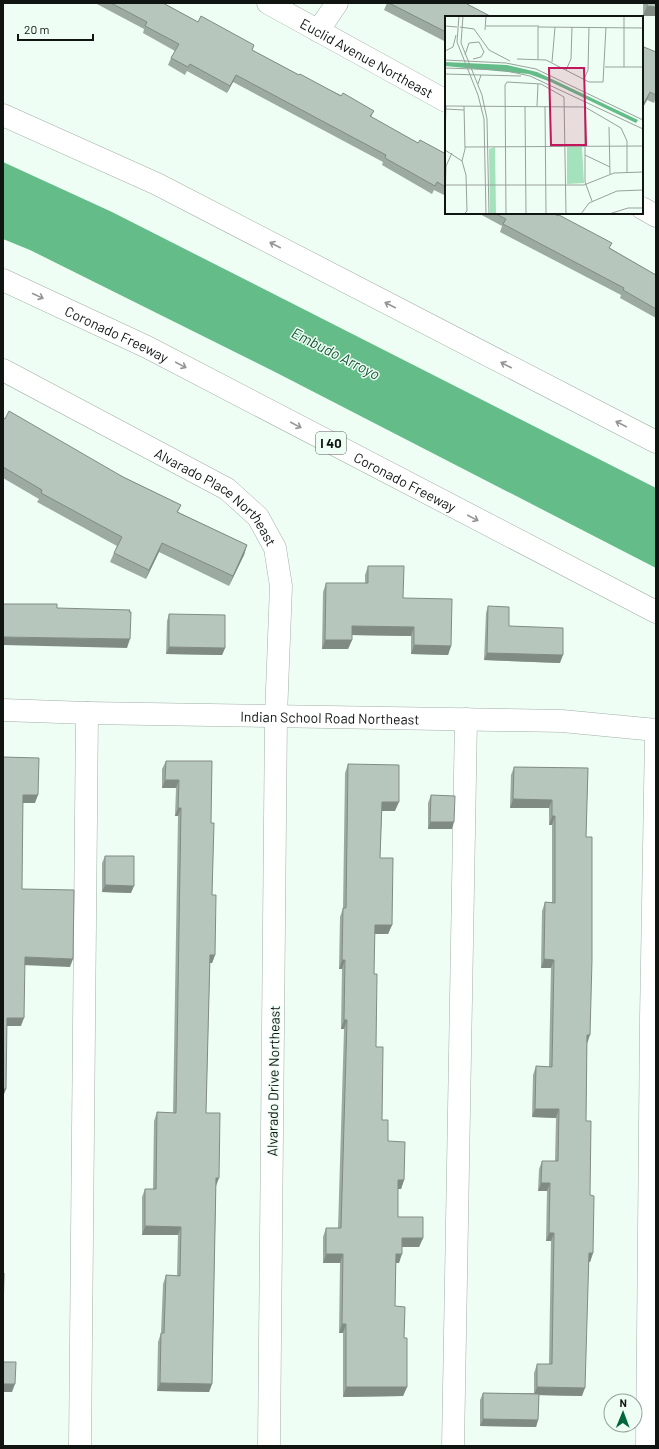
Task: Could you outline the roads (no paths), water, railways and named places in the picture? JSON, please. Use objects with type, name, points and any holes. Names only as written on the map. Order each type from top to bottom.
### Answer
[{"type":"main road","name":"Euclid Avenue Northeast","points":[[268,3],[318,32],[445,100]]},
{"type":"main road","points":[[318,32],[337,3]]},
{"type":"main road","points":[[3,115],[157,184],[656,442]]},
{"type":"main road","name":"Coronado Freeway","points":[[3,280],[147,347],[656,612]]},
{"type":"main road","name":"Alvarado Place Northeast","points":[[3,370],[227,489],[258,517],[275,548],[281,586],[276,716]]},
{"type":"main road","name":"Indian School Road Northeast","points":[[3,710],[87,714],[562,720],[656,730]]},
{"type":"main road","points":[[80,1446],[87,714]]},
{"type":"main road","name":"Alvarado Drive Northeast","points":[[269,1446],[276,716]]},
{"type":"main road","points":[[454,1446],[466,719]]},
{"type":"main road","points":[[647,1446],[653,1132],[656,735]]},
{"type":"water","name":"Embudo Arroyo","points":[[3,162],[112,212],[656,488],[656,568],[277,373],[30,250],[3,239]]}]
